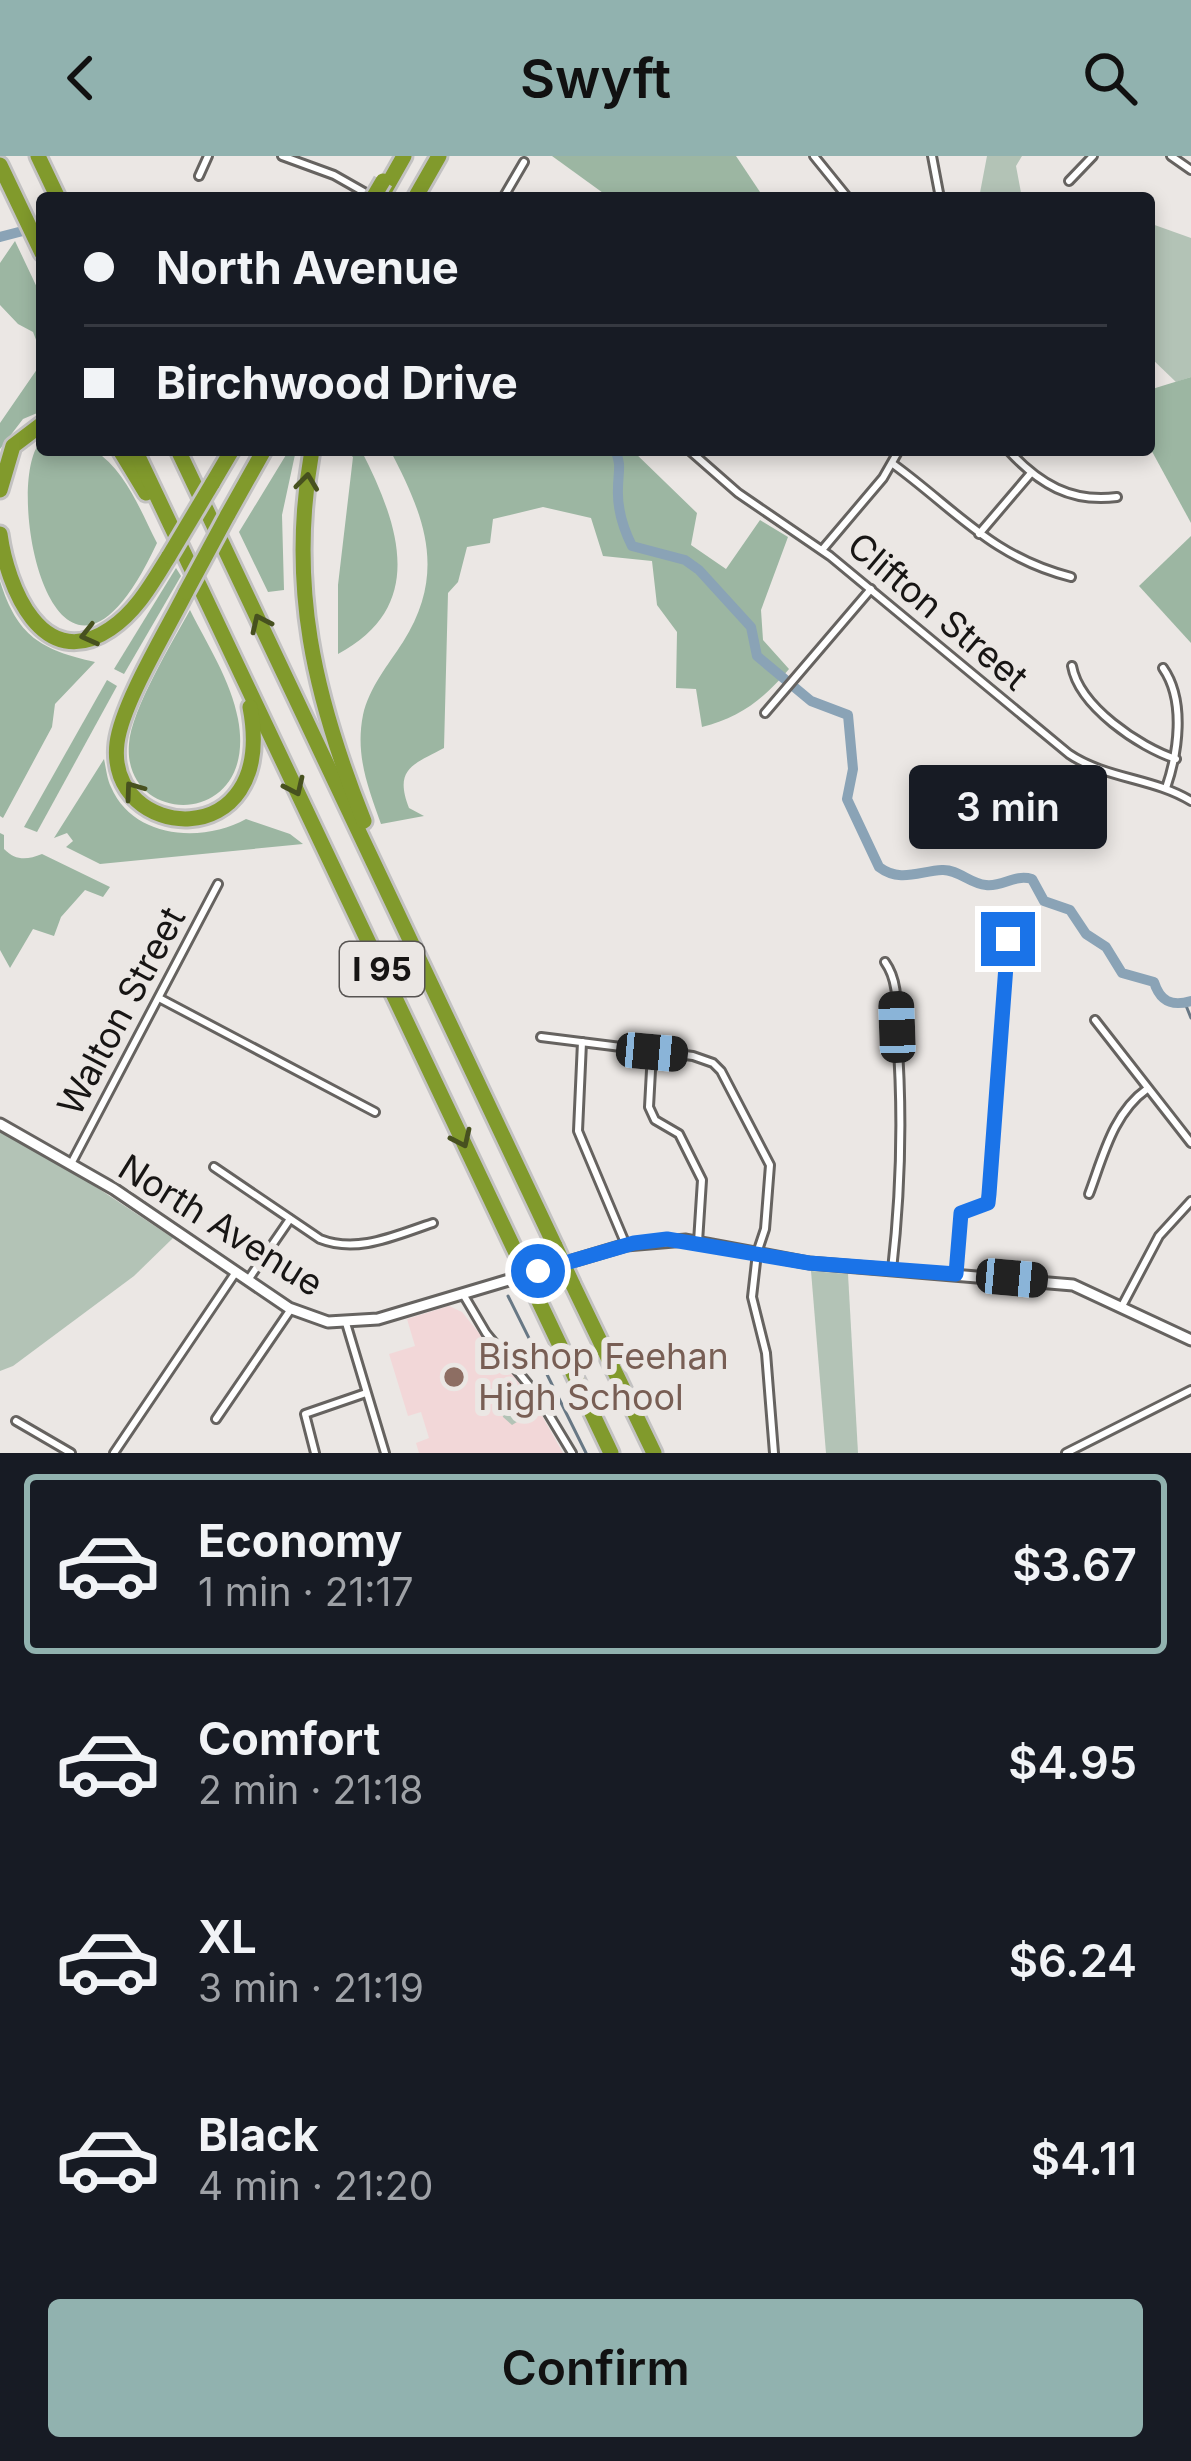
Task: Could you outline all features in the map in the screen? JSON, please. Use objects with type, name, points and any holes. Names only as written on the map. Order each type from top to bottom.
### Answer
[{"type":"highway","points":[[38,156],[55,192]]},
{"type":"highway","points":[[380,192],[400,156]]},
{"type":"highway","points":[[419,192],[439,156]]},
{"type":"highway","points":[[0,165],[36,241]]},
{"type":"highway","points":[[0,490],[10,452],[36,427]]},
{"type":"highway","points":[[124,456],[177,538]]},
{"type":"highway","name":"I 95","points":[[138,456],[611,1453]]},
{"type":"highway","name":"I 95","points":[[181,456],[654,1453]]},
{"type":"highway","points":[[0,533],[10,577],[26,612],[44,631],[69,640],[95,637],[141,600],[228,456]]},
{"type":"highway","points":[[245,681],[254,751],[250,774],[239,794],[215,813],[191,819],[166,817],[145,806],[121,774],[118,736],[187,592],[261,456]]},
{"type":"highway","points":[[311,456],[302,535],[309,644],[329,729],[382,881]]},
{"type":"main road","name":"North Avenue","points":[[0,1124],[72,1162],[309,1317],[346,1323],[377,1319],[658,1239],[809,1263],[1073,1285],[1191,1340]]},
{"type":"street","points":[[200,176],[208,156]]},
{"type":"street","points":[[282,156],[305,160],[380,192]]},
{"type":"street","points":[[814,156],[843,192]]},
{"type":"street","points":[[932,156],[939,192]]},
{"type":"street","points":[[1069,181],[1094,156]]},
{"type":"street","points":[[1171,156],[1191,170]]},
{"type":"street","points":[[506,192],[524,162]]},
{"type":"street","name":"Clifton Street","points":[[695,456],[733,489],[822,550],[1080,762],[1166,788],[1191,802]]},
{"type":"street","points":[[822,550],[896,456]]},
{"type":"street","points":[[1014,456],[1031,473],[1079,498],[1118,497]]},
{"type":"street","points":[[893,464],[980,534],[1026,564],[1071,577]]},
{"type":"street","points":[[980,534],[1031,473]]},
{"type":"street","points":[[765,713],[872,590]]},
{"type":"street","points":[[1072,666],[1074,681],[1122,731],[1152,751],[1176,759]]},
{"type":"street","points":[[1163,668],[1172,680],[1176,759],[1166,788]]},
{"type":"street","name":"Walton Street","points":[[72,1162],[218,884]]},
{"type":"street","points":[[956,1274],[961,1213],[988,1203],[1008,939]]},
{"type":"street","points":[[885,962],[893,974],[896,996],[903,1122],[892,1270]]},
{"type":"street","points":[[159,998],[375,1112]]},
{"type":"street","points":[[1095,1021],[1191,1143]]},
{"type":"street","points":[[542,1037],[693,1056],[713,1063],[731,1087],[760,1141],[771,1174],[752,1297],[766,1353],[774,1453]]},
{"type":"street","points":[[582,1042],[578,1131],[626,1245]]},
{"type":"street","points":[[652,1052],[649,1107],[655,1120],[680,1134],[702,1180],[698,1242]]},
{"type":"street","points":[[1089,1194],[1116,1126],[1129,1104],[1147,1089]]},
{"type":"street","points":[[214,1167],[320,1239],[340,1247],[433,1223]]},
{"type":"street","points":[[1122,1306],[1159,1236],[1191,1201]]},
{"type":"street","points":[[248,1280],[290,1219]]},
{"type":"street","points":[[114,1453],[236,1272]]},
{"type":"street","points":[[463,1294],[486,1333],[537,1395],[572,1453]]},
{"type":"street","points":[[216,1419],[291,1309]]},
{"type":"street","points":[[346,1323],[385,1453]]},
{"type":"street","points":[[1066,1453],[1191,1390]]},
{"type":"street","points":[[315,1453],[305,1414],[366,1393]]},
{"type":"street","points":[[16,1421],[71,1453]]},
{"type":"shaded area","name":"Bishop Feehan High School","points":[[449,1306],[462,1312],[533,1400],[563,1453],[419,1453],[416,1443],[429,1438],[421,1412],[408,1416],[389,1354],[415,1346],[407,1319]]},
{"type":"green space","points":[[552,156],[736,156],[760,192],[602,192]]},
{"type":"green space","points":[[987,156],[1022,156],[1016,166],[1021,192],[980,192]]},
{"type":"green space","points":[[1155,225],[1191,238],[1191,377],[1176,382],[1155,362]]},
{"type":"green space","points":[[15,241],[36,285],[36,340],[0,305],[0,263]]},
{"type":"green space","points":[[36,371],[36,414],[23,419],[0,449],[0,423]]},
{"type":"green space","points":[[1191,377],[1191,523],[1154,456],[1155,388]]},
{"type":"green space","points":[[36,454],[101,456],[131,492],[157,543],[121,603],[90,625],[65,617],[46,589],[33,548],[28,504]]},
{"type":"green space","points":[[285,456],[295,456],[282,515],[284,590],[268,592],[239,532]]},
{"type":"green space","points":[[364,456],[375,478],[398,562],[395,588],[385,612],[366,634],[338,654],[338,585],[353,457]]},
{"type":"green space","points":[[393,456],[638,456],[697,513],[691,545],[726,569],[760,520],[788,537],[761,610],[763,640],[789,669],[750,706],[702,727],[696,689],[676,688],[677,632],[657,605],[652,561],[603,556],[591,518],[543,507],[493,519],[490,543],[467,547],[458,582],[448,593],[444,748],[415,764],[405,776],[409,808],[424,816],[381,824],[367,784],[361,730],[374,686],[417,616],[424,592],[426,545],[413,498]]},
{"type":"green space","points":[[1191,536],[1191,643],[1139,586]]},
{"type":"green space","points":[[176,568],[181,576],[124,674],[114,669]]},
{"type":"green space","points":[[0,581],[14,615],[34,638],[95,662],[55,704],[52,727],[3,818],[0,816]]},
{"type":"green space","points":[[190,610],[230,691],[238,719],[239,755],[229,782],[211,798],[189,805],[166,802],[146,791],[133,772],[129,744],[145,695]]},
{"type":"green space","points":[[107,680],[117,686],[37,832],[24,827]]},
{"type":"green space","points":[[104,759],[121,804],[152,826],[190,833],[229,827],[246,819],[290,834],[303,844],[100,864],[66,847],[73,841],[67,833],[54,838]]},
{"type":"green space","points":[[0,833],[4,849],[13,856],[42,854],[110,887],[103,897],[85,890],[61,917],[54,936],[33,929],[10,968],[0,950]]},
{"type":"green space","points":[[0,1132],[63,1165],[173,1238],[134,1276],[0,1371]]},
{"type":"green space","points":[[811,1271],[848,1274],[858,1453],[826,1453]]},
{"type":"green space","points":[[518,1395],[530,1414],[512,1425],[502,1409],[507,1399]]},
{"type":"waterway","points":[[0,237],[36,228]]},
{"type":"waterway","points":[[617,456],[620,510],[632,546],[685,560],[699,570],[751,627],[757,656],[811,701],[848,715],[853,769],[847,799],[879,867],[902,875],[948,870],[986,885],[1032,879],[1044,901],[1070,910],[1086,934],[1106,947],[1122,973],[1154,982],[1167,1001],[1191,1001]]},
{"type":"waterway","points":[[1185,1003],[1191,1018]]},
{"type":"waterway","points":[[508,1296],[586,1453]]},
{"type":"place","name":"Bishop Feehan High School","points":[[454,1377]]},
{"type":"route","points":[[538,1271],[634,1243],[667,1239],[809,1263],[956,1274],[961,1213],[988,1203],[1008,939]]}]
